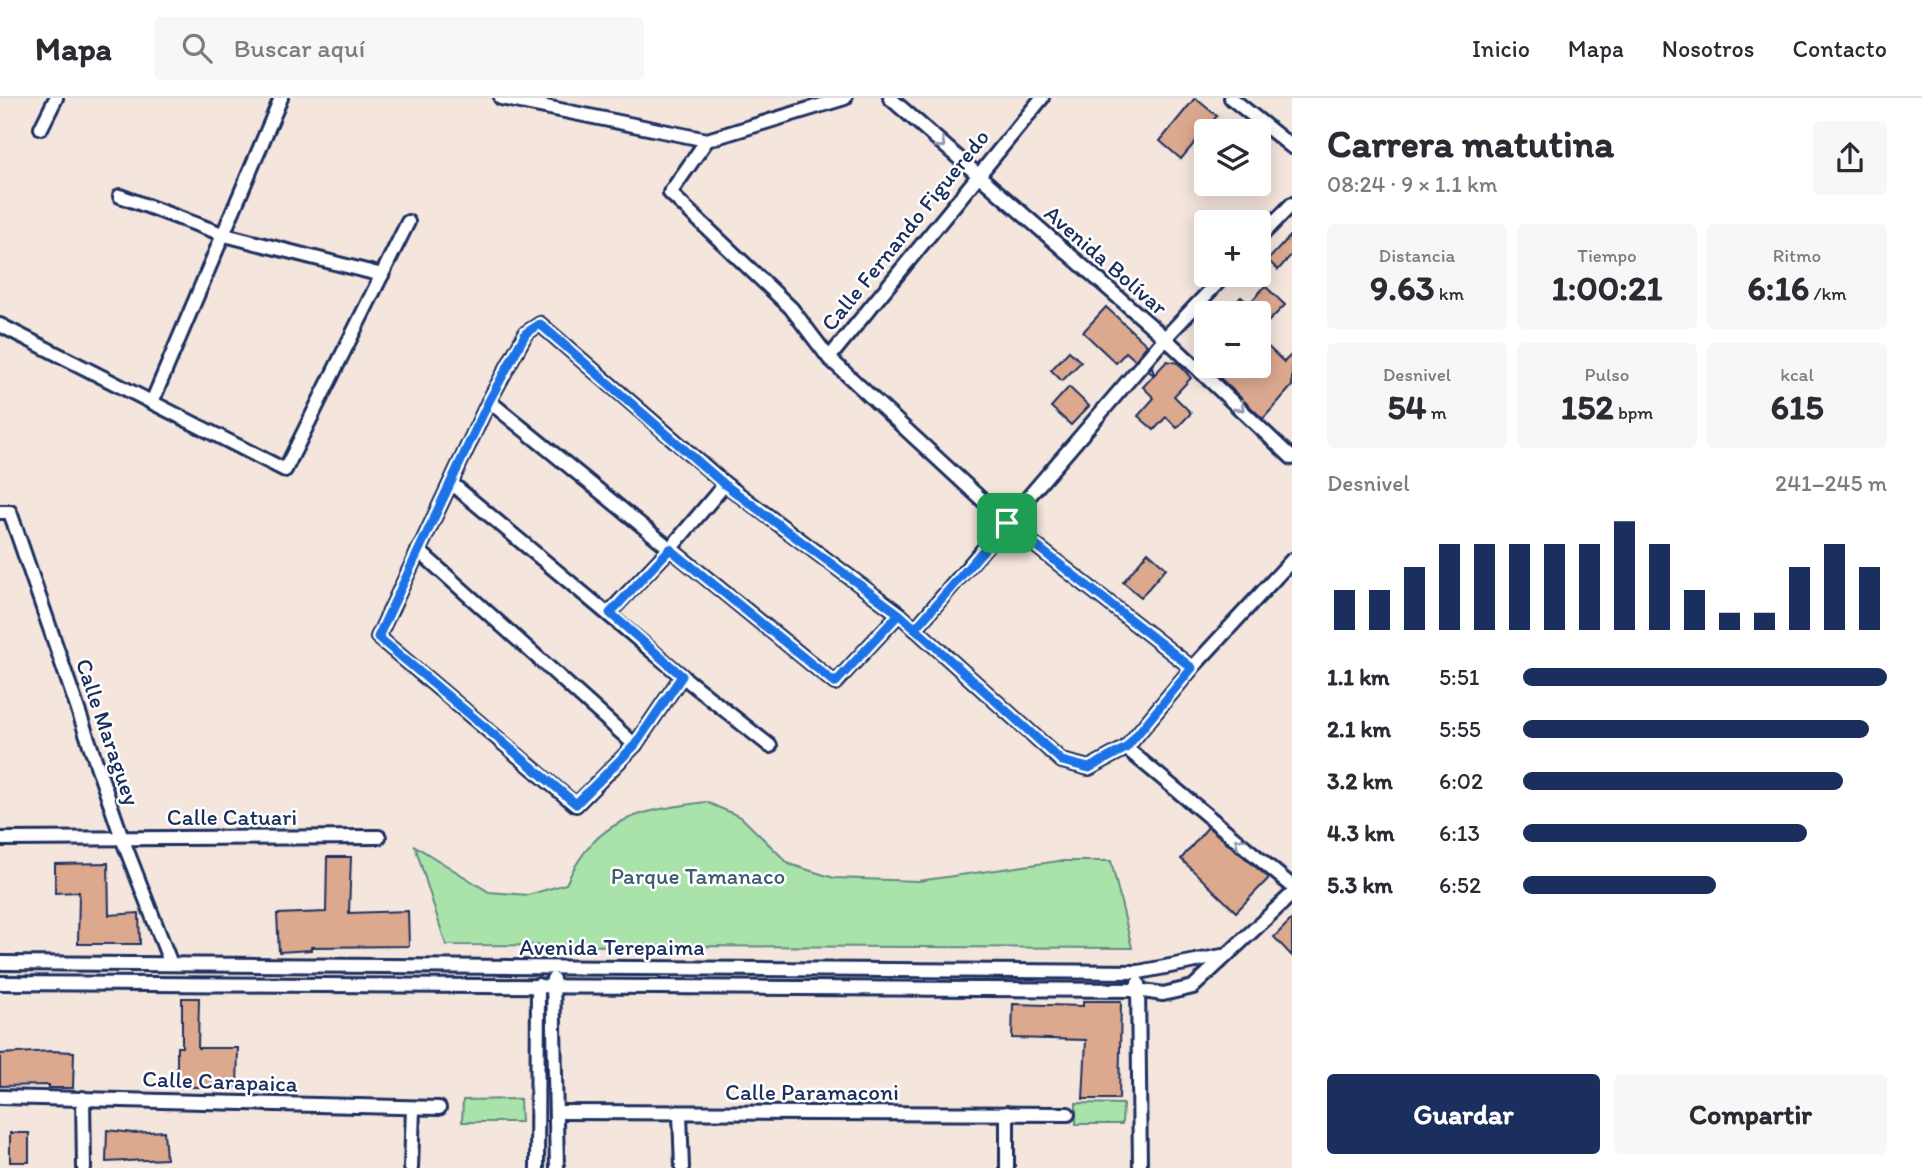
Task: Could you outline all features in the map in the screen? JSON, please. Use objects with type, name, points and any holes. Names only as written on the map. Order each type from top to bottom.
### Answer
[{"type":"street","points":[[41,128],[56,98]]},
{"type":"street","points":[[152,402],[281,98]]},
{"type":"street","points":[[501,98],[707,140],[845,98]]},
{"type":"street","name":"Avenida Bolívar","points":[[890,98],[1165,338],[1292,458]]},
{"type":"street","name":"Calle Fernando Figueredo","points":[[829,358],[976,175],[1042,98]]},
{"type":"street","points":[[1231,98],[1292,147]]},
{"type":"street","points":[[707,140],[670,193],[791,308],[829,358],[1007,523],[1192,668]]},
{"type":"street","points":[[120,196],[225,235],[382,275]]},
{"type":"street","points":[[1271,226],[1292,204]]},
{"type":"street","points":[[0,325],[285,470],[408,222]]},
{"type":"street","points":[[915,629],[1165,338],[1214,287]]},
{"type":"street","points":[[682,676],[635,745],[576,804],[378,637],[489,401],[526,333],[540,324],[724,484],[899,614],[1062,761],[1089,768],[1126,748],[1192,668],[1292,560]]},
{"type":"street","points":[[489,401],[835,683],[899,614]]},
{"type":"street","points":[[452,483],[682,676],[770,746]]},
{"type":"street","points":[[610,613],[670,549],[724,484]]},
{"type":"street","name":"Calle Maraguey","points":[[5,512],[122,838],[171,964]]},
{"type":"street","points":[[418,550],[635,745]]},
{"type":"street","points":[[1126,748],[1291,894]]},
{"type":"street","name":"Calle Catuari","points":[[0,839],[379,837]]},
{"type":"street","name":"Avenida Terepaima","points":[[0,983],[1138,990],[1163,993],[1193,987],[1222,956],[1291,894]]},
{"type":"street","name":"Avenida Terepaima","points":[[0,963],[1139,972],[1222,956]]},
{"type":"street","points":[[553,968],[557,1168]]},
{"type":"street","points":[[1139,972],[1140,1168]]},
{"type":"street","points":[[537,1168],[538,985]]},
{"type":"street","name":"Calle Carapaica","points":[[0,1097],[439,1108]]},
{"type":"street","points":[[83,1098],[84,1168]]},
{"type":"street","points":[[411,1168],[413,1108]]},
{"type":"street","name":"Calle Paramaconi","points":[[557,1112],[1068,1114]]},
{"type":"street","points":[[1007,1113],[1007,1168]]},
{"type":"street","points":[[680,1114],[682,1168]]},
{"type":"green space","name":"Parque Tamanaco","points":[[706,802],[741,817],[789,864],[834,878],[918,881],[1059,861],[1111,861],[1132,948],[446,945],[415,846],[489,892],[528,895],[566,884],[591,844],[622,821],[660,809]]},
{"type":"green space","points":[[520,1099],[521,1122],[462,1122],[463,1100]]},
{"type":"green space","points":[[1076,1103],[1123,1104],[1122,1124],[1076,1124]]},
{"type":"building","points":[[1195,98],[1217,116],[1214,119],[1194,119],[1194,143],[1181,159],[1160,141]]},
{"type":"building","points":[[1292,234],[1292,254],[1278,270],[1271,263],[1271,257]]},
{"type":"building","points":[[1266,287],[1285,305],[1271,319],[1271,301],[1252,301]]},
{"type":"building","points":[[1106,307],[1147,345],[1135,360],[1126,352],[1116,363],[1083,332]]},
{"type":"building","points":[[1271,350],[1284,362],[1292,354],[1292,386],[1263,419],[1220,378],[1271,378]]},
{"type":"building","points":[[1069,351],[1081,362],[1062,381],[1051,370]]},
{"type":"building","points":[[1167,361],[1178,363],[1191,378],[1174,396],[1191,413],[1177,428],[1166,417],[1154,430],[1138,416],[1154,398],[1143,387]]},
{"type":"building","points":[[1069,387],[1089,406],[1071,425],[1051,407]]},
{"type":"building","points":[[1148,552],[1166,568],[1141,597],[1123,582]]},
{"type":"building","points":[[1208,827],[1269,878],[1236,912],[1181,859]]},
{"type":"building","points":[[327,857],[351,857],[349,913],[408,911],[409,946],[311,947],[311,950],[279,952],[277,914],[326,912]]},
{"type":"building","points":[[108,863],[109,915],[139,913],[140,944],[78,944],[79,892],[55,893],[55,864]]},
{"type":"building","points":[[1292,919],[1292,956],[1274,937]]},
{"type":"building","points":[[182,998],[199,998],[198,1048],[238,1048],[237,1087],[177,1087],[177,1047],[182,1047]]},
{"type":"building","points":[[1083,1001],[1121,1001],[1119,1099],[1083,1099],[1086,1040],[1012,1038],[1013,1004],[1083,1006]]},
{"type":"building","points":[[74,1052],[73,1088],[49,1088],[49,1085],[0,1086],[0,1054]]},
{"type":"building","points":[[107,1130],[133,1133],[164,1131],[166,1159],[106,1162]]},
{"type":"building","points":[[10,1133],[29,1133],[29,1162],[10,1162]]},
{"type":"route","points":[[1007,523],[915,629],[899,614],[724,484],[540,324],[526,333],[489,401],[378,637],[576,804],[635,745],[682,676],[610,613],[670,549],[835,683],[899,614],[1062,761],[1089,768],[1126,748],[1192,668],[1007,523]]}]
